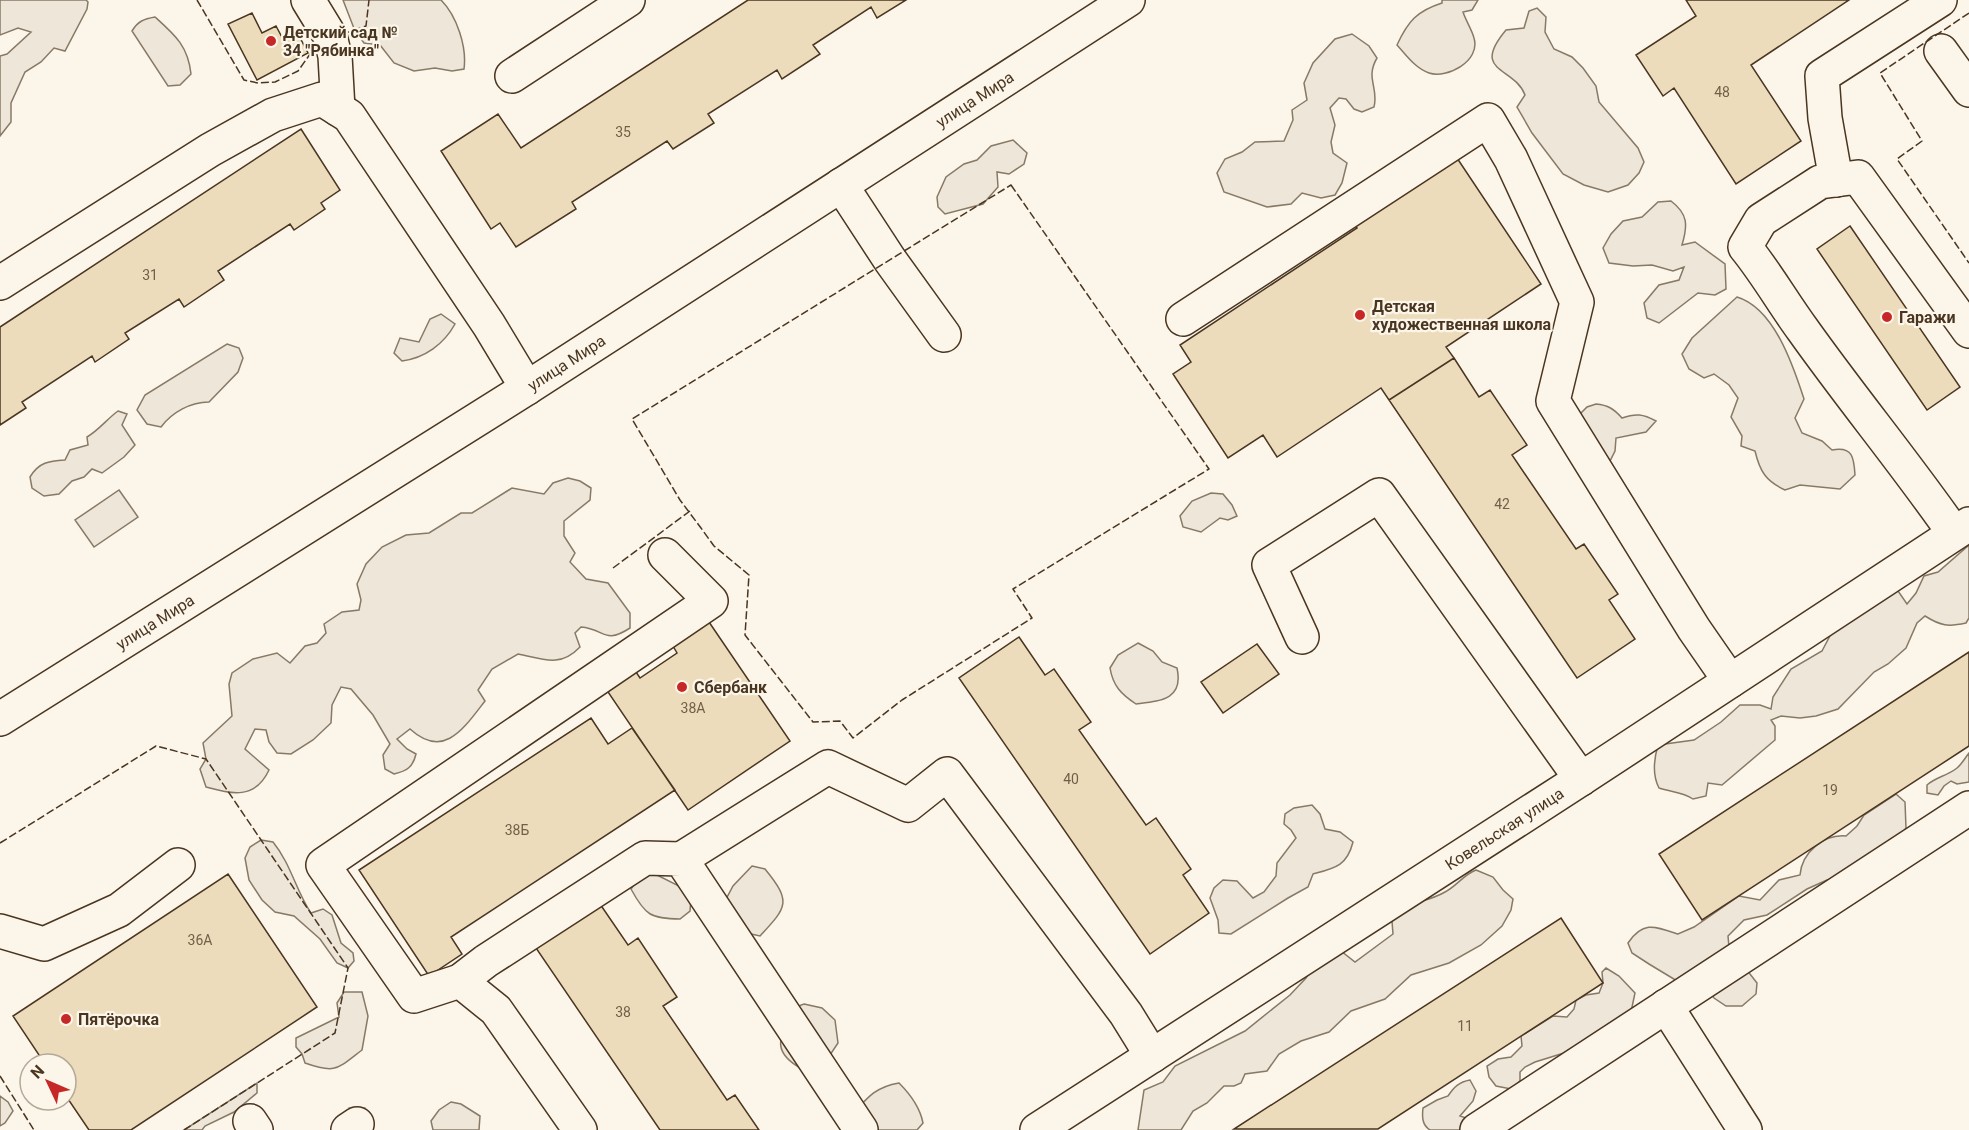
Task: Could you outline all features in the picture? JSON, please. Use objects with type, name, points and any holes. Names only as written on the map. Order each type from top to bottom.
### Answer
[{"type":"main road","points":[[308,0],[330,36],[335,56],[338,109]]},
{"type":"main road","points":[[512,76],[628,0]]},
{"type":"main road","name":"улица Мира","points":[[0,719],[527,388],[1128,0]]},
{"type":"main road","points":[[1836,180],[1825,118],[1822,76],[1940,0]]},
{"type":"main road","points":[[1941,51],[1969,90]]},
{"type":"main road","points":[[0,283],[185,164],[273,115],[322,99],[349,116],[489,325],[527,388]]},
{"type":"main road","points":[[1183,319],[1488,120],[1511,159],[1577,302],[1553,401],[1694,629],[1730,681]]},
{"type":"main road","points":[[1962,529],[1917,480],[1803,330],[1765,271],[1745,247],[1761,220],[1820,182],[1858,177],[1969,331]]},
{"type":"main road","points":[[842,185],[890,260],[944,335]]},
{"type":"main road","points":[[1302,637],[1269,566],[1378,495],[1581,779]]},
{"type":"main road","name":"Ковельская улица","points":[[1037,1130],[1581,779],[1962,529]]},
{"type":"main road","points":[[665,555],[711,601],[323,865],[414,996],[460,981],[486,961],[645,858],[681,859],[828,767],[908,805],[947,774],[1126,1014],[1152,1056]]},
{"type":"main road","points":[[1478,1130],[1969,808]]},
{"type":"main road","points":[[681,859],[861,1130]]},
{"type":"main road","points":[[0,932],[44,944],[118,910],[178,865]]},
{"type":"main road","points":[[460,981],[496,1010],[580,1130]]},
{"type":"main road","points":[[1666,1006],[1745,1130]]},
{"type":"shaded area","points":[[0,0],[86,0],[88,2],[87,9],[65,51],[54,48],[41,62],[25,72],[11,103],[11,122],[0,136],[0,56],[7,54],[31,32],[18,28],[0,35]]},
{"type":"shaded area","points":[[343,0],[441,0],[452,14],[460,32],[465,60],[464,69],[452,71],[435,68],[414,71],[394,63],[380,45],[364,43],[355,31]]},
{"type":"shaded area","points":[[1442,0],[1478,0],[1472,10],[1463,12],[1475,46],[1468,61],[1453,71],[1436,74],[1419,68],[1397,45],[1414,18],[1442,3]]},
{"type":"shaded area","points":[[1537,8],[1546,17],[1545,32],[1554,49],[1572,57],[1583,68],[1596,86],[1599,102],[1638,148],[1644,162],[1639,173],[1628,185],[1608,192],[1584,185],[1563,174],[1532,133],[1517,107],[1525,95],[1520,86],[1493,62],[1492,54],[1496,44],[1506,30],[1524,28],[1529,11]]},
{"type":"shaded area","points":[[155,17],[184,48],[187,56],[191,74],[180,85],[168,86],[132,31],[142,21]]},
{"type":"shaded area","points":[[1352,34],[1369,46],[1377,58],[1372,71],[1375,100],[1374,107],[1362,112],[1354,109],[1346,99],[1339,98],[1330,108],[1335,125],[1331,142],[1333,153],[1347,163],[1342,183],[1335,195],[1321,198],[1302,193],[1291,204],[1267,207],[1224,192],[1217,173],[1225,159],[1242,152],[1255,142],[1284,141],[1293,120],[1292,110],[1307,100],[1304,83],[1313,63],[1335,39]]},
{"type":"shaded area","points":[[1013,140],[1027,153],[1024,164],[1009,174],[997,172],[998,187],[983,204],[945,214],[938,207],[937,197],[946,177],[964,164],[977,160],[991,146]]},
{"type":"shaded area","points":[[1671,201],[1684,215],[1686,226],[1682,245],[1695,242],[1725,264],[1726,289],[1715,295],[1698,293],[1659,323],[1647,318],[1644,303],[1659,285],[1679,280],[1684,267],[1673,271],[1652,265],[1633,266],[1609,263],[1603,248],[1611,234],[1623,221],[1642,217],[1658,202]]},
{"type":"shaded area","points":[[1737,297],[1750,303],[1762,313],[1772,325],[1788,355],[1804,399],[1795,418],[1802,433],[1822,441],[1832,450],[1844,450],[1851,455],[1855,475],[1840,489],[1800,485],[1785,490],[1773,483],[1759,465],[1755,451],[1741,446],[1742,436],[1731,417],[1738,398],[1729,385],[1714,374],[1704,378],[1689,369],[1682,354],[1692,338]]},
{"type":"shaded area","points":[[441,314],[455,324],[433,349],[418,357],[402,361],[394,353],[400,338],[419,342],[430,319]]},
{"type":"shaded area","points":[[227,344],[239,348],[243,358],[238,372],[209,402],[182,409],[161,427],[147,424],[137,410],[145,395]]},
{"type":"shaded area","points":[[1596,404],[1610,408],[1622,418],[1639,415],[1656,421],[1646,432],[1616,438],[1615,451],[1609,463],[1582,423],[1581,413],[1587,407]]},
{"type":"shaded area","points":[[118,411],[127,414],[122,425],[135,445],[124,457],[102,473],[92,469],[84,477],[72,481],[59,494],[44,496],[32,488],[30,477],[37,468],[49,462],[65,460],[70,450],[88,445],[87,437]]},
{"type":"shaded area","points":[[568,478],[580,481],[591,488],[590,500],[564,521],[564,536],[575,553],[570,562],[586,579],[608,583],[630,613],[630,628],[609,636],[581,627],[575,633],[580,647],[565,658],[543,660],[518,654],[492,669],[478,690],[485,701],[461,730],[452,737],[433,742],[422,738],[410,729],[397,739],[416,754],[409,768],[394,774],[385,769],[383,755],[390,744],[373,715],[351,689],[341,687],[332,705],[331,723],[313,740],[291,754],[277,753],[269,742],[266,730],[255,729],[245,749],[269,770],[257,786],[234,793],[206,787],[200,769],[206,759],[203,743],[232,716],[229,684],[232,673],[253,659],[277,653],[290,663],[305,646],[317,643],[326,633],[324,624],[342,612],[359,610],[361,600],[357,584],[366,564],[382,547],[406,535],[429,533],[461,513],[472,513],[512,488],[544,494],[553,483]]},
{"type":"shaded area","points":[[119,490],[138,517],[94,547],[75,520]]},
{"type":"shaded area","points":[[1211,493],[1223,494],[1237,516],[1228,520],[1220,518],[1201,532],[1183,527],[1180,516],[1192,501]]},
{"type":"shaded area","points":[[1969,545],[1969,618],[1966,623],[1945,625],[1925,616],[1917,623],[1906,648],[1888,664],[1874,672],[1838,709],[1816,716],[1800,718],[1781,716],[1771,720],[1775,726],[1775,740],[1722,785],[1708,783],[1706,796],[1693,799],[1681,793],[1659,788],[1654,767],[1658,745],[1694,740],[1721,722],[1740,705],[1760,705],[1771,709],[1773,697],[1791,669],[1822,651],[1832,632],[1896,588],[1907,604],[1916,593],[1924,576],[1938,572]]},
{"type":"shaded area","points":[[1138,643],[1153,651],[1162,662],[1177,668],[1177,687],[1168,697],[1154,702],[1136,704],[1116,685],[1110,668],[1118,655]]},
{"type":"shaded area","points":[[1969,753],[1969,782],[1957,784],[1951,781],[1938,795],[1927,793],[1927,785],[1957,768]]},
{"type":"shaded area","points":[[1896,794],[1905,802],[1906,828],[1898,841],[1844,876],[1827,880],[1807,889],[1767,915],[1744,920],[1728,936],[1729,947],[1757,983],[1756,994],[1742,1006],[1726,1006],[1714,998],[1708,990],[1682,984],[1632,953],[1628,943],[1644,928],[1662,929],[1678,934],[1694,927],[1739,896],[1760,900],[1779,880],[1800,875],[1805,859],[1822,841],[1846,836],[1857,826],[1864,815]]},
{"type":"shaded area","points":[[1312,805],[1320,814],[1325,829],[1340,832],[1353,842],[1344,861],[1334,868],[1313,874],[1308,887],[1231,934],[1219,933],[1218,920],[1210,898],[1214,888],[1223,880],[1237,881],[1253,898],[1264,892],[1276,876],[1277,863],[1296,838],[1284,824],[1285,814],[1294,808]]},
{"type":"shaded area","points":[[261,840],[273,842],[279,850],[311,913],[323,909],[332,915],[341,943],[353,953],[354,961],[348,968],[337,963],[320,939],[294,916],[275,912],[262,900],[249,880],[245,858],[250,847]]},
{"type":"shaded area","points":[[752,866],[765,869],[774,880],[783,904],[776,918],[760,936],[742,932],[724,903],[733,886]]},
{"type":"shaded area","points":[[1476,870],[1493,877],[1513,899],[1511,910],[1502,926],[1481,945],[1449,963],[1411,975],[1385,999],[1351,1011],[1329,1032],[1301,1041],[1279,1054],[1267,1071],[1245,1074],[1241,1083],[1224,1086],[1207,1103],[1193,1111],[1181,1130],[1138,1130],[1144,1090],[1163,1082],[1175,1066],[1245,1031],[1290,995],[1306,978],[1319,957],[1341,951],[1355,962],[1393,934],[1392,921],[1395,911],[1449,890]]},
{"type":"shaded area","points":[[655,874],[679,886],[691,898],[690,911],[680,919],[662,918],[650,914],[640,905],[631,889],[641,875]]},
{"type":"shaded area","points":[[1606,968],[1619,976],[1635,993],[1631,1012],[1564,1053],[1525,1067],[1520,1072],[1520,1081],[1511,1089],[1496,1086],[1489,1077],[1487,1066],[1498,1059],[1511,1057],[1522,1046],[1521,1036],[1553,1016],[1567,1017],[1574,1009],[1576,1000],[1586,995],[1599,993],[1603,983],[1602,972]]},
{"type":"shaded area","points":[[344,992],[362,992],[368,1016],[362,1050],[336,1068],[323,1068],[305,1063],[296,1047],[296,1038],[339,1017],[337,1003]]},
{"type":"shaded area","points":[[804,1004],[822,1008],[835,1020],[838,1043],[828,1058],[802,1069],[785,1056],[781,1049],[781,1042],[793,1008]]},
{"type":"shaded area","points":[[1470,1080],[1476,1091],[1473,1101],[1460,1116],[1469,1119],[1467,1130],[1430,1130],[1427,1128],[1423,1121],[1423,1108],[1448,1096],[1457,1085]]},
{"type":"shaded area","points":[[257,1083],[257,1093],[234,1112],[205,1126],[202,1130],[184,1130]]},
{"type":"shaded area","points":[[899,1083],[920,1112],[923,1123],[917,1130],[852,1130],[852,1115],[867,1098],[884,1087]]},
{"type":"shaded area","points":[[0,1096],[8,1102],[13,1111],[5,1123],[0,1126]]},
{"type":"shaded area","points":[[451,1102],[461,1104],[480,1116],[479,1130],[433,1130],[431,1121],[439,1110]]},
{"type":"building","points":[[748,0],[906,0],[877,18],[871,7],[813,45],[820,54],[782,79],[777,70],[708,114],[714,123],[673,149],[667,141],[572,202],[576,209],[516,247],[500,223],[491,229],[441,151],[498,114],[521,148]]},
{"type":"building","points":[[1686,0],[1849,0],[1751,65],[1801,141],[1736,184],[1674,88],[1663,96],[1636,55],[1696,16]]},
{"type":"building","points":[[252,13],[262,33],[276,26],[284,41],[298,34],[308,53],[257,80],[228,24]]},
{"type":"building","points":[[301,129],[340,190],[321,203],[325,209],[294,230],[290,224],[218,271],[224,280],[184,307],[179,299],[125,333],[129,339],[95,362],[92,356],[22,402],[26,408],[0,425],[0,327]]},
{"type":"building","name":"Детская художественная школа","points":[[1455,155],[1541,284],[1446,347],[1454,358],[1389,400],[1381,388],[1277,457],[1263,435],[1228,458],[1173,374],[1191,362],[1180,345],[1357,228],[1354,223]]},
{"type":"building","name":"Гаражи","points":[[1850,226],[1960,387],[1927,410],[1817,249]]},
{"type":"building","points":[[1454,358],[1479,397],[1490,390],[1527,445],[1512,455],[1576,549],[1584,544],[1618,594],[1609,600],[1635,639],[1577,678],[1389,400]]},
{"type":"building","points":[[709,622],[790,741],[688,810],[606,689],[634,669],[640,678],[677,653],[673,646]]},
{"type":"building","points":[[1019,637],[1045,675],[1054,669],[1091,722],[1079,730],[1146,825],[1156,818],[1191,869],[1183,875],[1209,913],[1150,954],[959,678]]},
{"type":"building","points":[[1257,644],[1279,674],[1223,713],[1201,682]]},
{"type":"building","points":[[1969,652],[1969,746],[1702,920],[1659,854]]},
{"type":"building","points":[[591,718],[608,744],[632,728],[675,790],[451,937],[462,954],[429,976],[359,870]]},
{"type":"building","points":[[228,874],[317,1007],[131,1130],[89,1130],[77,1112],[78,1052],[37,1052],[13,1016]]},
{"type":"building","points":[[600,904],[628,945],[638,938],[677,997],[663,1006],[727,1100],[735,1095],[759,1130],[660,1130],[536,948]]},
{"type":"building","points":[[1561,918],[1603,983],[1378,1129],[1234,1129]]},
{"type":"fence","points":[[197,0],[244,80],[258,83],[275,82],[298,71],[318,43]]},
{"type":"fence","points":[[343,34],[366,26],[369,0]]},
{"type":"fence","points":[[1969,13],[1880,73],[1922,141],[1897,159],[1969,263]]},
{"type":"fence","points":[[1011,185],[1209,469],[1013,589],[1032,618],[902,700],[853,738],[840,721],[813,722],[745,635],[749,575],[714,546],[680,500],[632,419],[1011,185]]},
{"type":"fence","points":[[613,568],[690,511]]},
{"type":"fence","points":[[0,843],[156,746],[206,759],[348,968],[335,1033],[184,1130]]},
{"type":"fence","points":[[0,1076],[34,1130]]},
{"type":"place","name":"Детский сад № 34 \"Рябинка\"","points":[[271,41]]},
{"type":"place","name":"Детская художественная школа","points":[[1360,315]]},
{"type":"place","name":"Гаражи","points":[[1887,317]]},
{"type":"place","name":"Сбербанк","points":[[682,687]]},
{"type":"place","name":"Пятёрочка","points":[[66,1019]]}]
